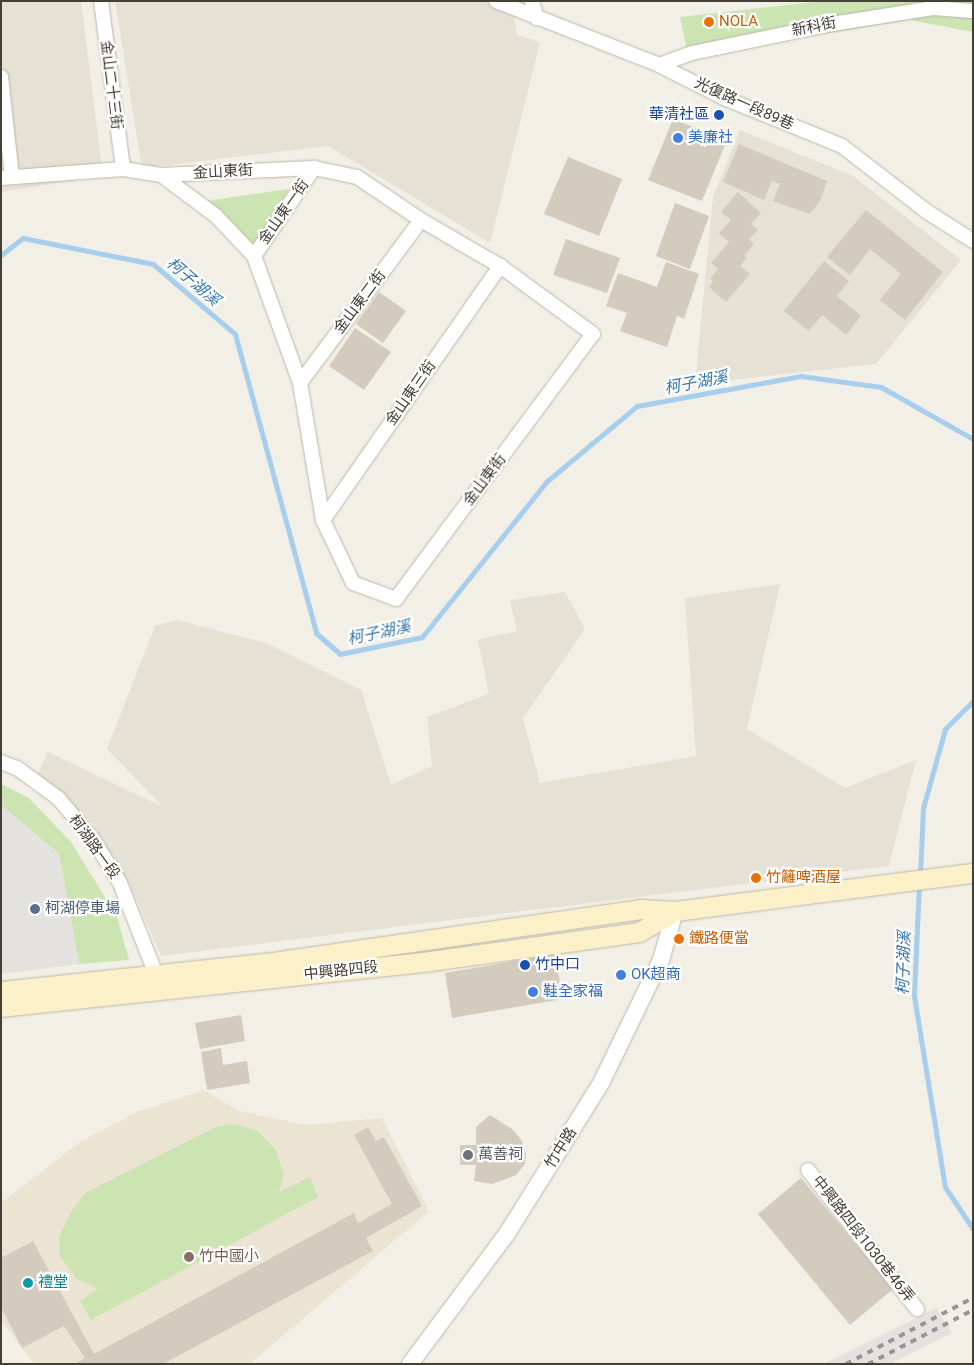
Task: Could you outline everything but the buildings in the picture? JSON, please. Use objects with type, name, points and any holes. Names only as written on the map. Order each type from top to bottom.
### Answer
[{"type":"main road","name":"中興路四段","points":[[1,992],[430,961],[639,932],[675,911],[894,881],[973,873]]},
{"type":"main road","name":"中興路四段","points":[[1,1007],[156,981]]},
{"type":"street","name":"金山二十三街","points":[[101,1],[123,169]]},
{"type":"street","name":"光復路一段89巷","points":[[496,1],[659,65],[724,98],[842,146],[926,211],[973,241]]},
{"type":"street","points":[[532,1],[537,18]]},
{"type":"street","name":"新科街","points":[[659,65],[701,50],[832,24],[933,8],[973,11]]},
{"type":"street","points":[[1,78],[7,177]]},
{"type":"street","name":"金山東街","points":[[7,177],[123,169],[161,175],[314,168],[357,177],[421,220],[500,266],[593,334],[396,598],[353,583],[323,520],[300,384],[254,256],[216,216],[161,175]]},
{"type":"street","name":"金山東一街","points":[[254,256],[314,168]]},
{"type":"street","name":"金山東二街","points":[[300,384],[421,220]]},
{"type":"street","name":"金山東三街","points":[[323,520],[500,266]]},
{"type":"street","name":"柯湖路一段","points":[[1,762],[17,768],[58,798],[92,838],[120,883],[156,981]]},
{"type":"street","name":"竹中路","points":[[410,1364],[508,1232],[601,1083],[661,960],[675,911]]},
{"type":"street","name":"中興路四段1030巷46弄","points":[[808,1170],[917,1309]]},
{"type":"shaded area","points":[[1,1],[81,1],[103,176],[1,192]]},
{"type":"shaded area","points":[[115,1],[511,1],[517,35],[540,42],[490,243],[328,146],[142,168]]},
{"type":"shaded area","points":[[740,130],[853,176],[961,260],[876,364],[695,384],[713,197]]},
{"type":"shaded area","points":[[780,584],[747,729],[845,788],[916,760],[889,866],[161,956],[133,891],[92,822],[36,777],[48,752],[163,807],[107,749],[155,626],[177,620],[266,643],[361,690],[391,785],[432,766],[427,717],[489,694],[478,640],[517,631],[510,600],[565,592],[585,629],[523,718],[540,783],[696,756],[685,598]]},
{"type":"shaded area","name":"柯湖停車場","points":[[1,805],[59,854],[79,964],[1,974]]},
{"type":"shaded area","name":"竹中國小","points":[[204,1090],[239,1111],[306,1125],[382,1118],[429,1211],[250,1364],[34,1364],[1,1320],[1,1203],[80,1142],[137,1112]]},
{"type":"shaded area","points":[[936,1308],[952,1333],[890,1364],[824,1364]]},
{"type":"green space","points":[[823,1],[973,1],[973,32],[910,20],[688,56],[680,17]]},
{"type":"green space","points":[[289,189],[254,248],[205,201]]},
{"type":"green space","points":[[1,784],[29,798],[71,842],[117,917],[129,960],[79,964],[59,854],[1,805]]},
{"type":"green space","points":[[235,1124],[258,1131],[276,1150],[284,1174],[279,1192],[310,1177],[318,1197],[91,1320],[80,1301],[98,1289],[76,1278],[60,1256],[59,1237],[71,1212],[85,1193],[216,1127]]},
{"type":"waterway","name":"柯子湖溪","points":[[1,255],[23,238],[153,264],[235,334],[316,633],[340,654],[422,637],[546,482],[637,406],[801,376],[881,387],[973,439]]},
{"type":"waterway","name":"柯子湖溪","points":[[920,876],[923,808],[945,729],[973,701]]},
{"type":"waterway","name":"柯子湖溪","points":[[919,884],[914,996],[945,1187],[973,1229]]},
{"type":"railway","points":[[846,1364],[973,1298]]},
{"type":"railway","points":[[868,1364],[973,1310]]},
{"type":"place","name":"NOLA","points":[[709,22]]},
{"type":"place","name":"華清社區","points":[[719,115]]},
{"type":"place","name":"美廉社","points":[[678,138]]},
{"type":"place","name":"竹籬啤酒屋","points":[[756,878]]},
{"type":"place","name":"柯湖停車場","points":[[35,909]]},
{"type":"place","name":"鐵路便當","points":[[679,939]]},
{"type":"place","name":"竹中口","points":[[525,965]]},
{"type":"place","name":"OK超商","points":[[621,975]]},
{"type":"place","name":"鞋全家福","points":[[533,992]]},
{"type":"place","name":"萬善祠","points":[[468,1155]]},
{"type":"place","name":"竹中國小","points":[[189,1257]]},
{"type":"place","name":"禮堂","points":[[28,1283]]}]
